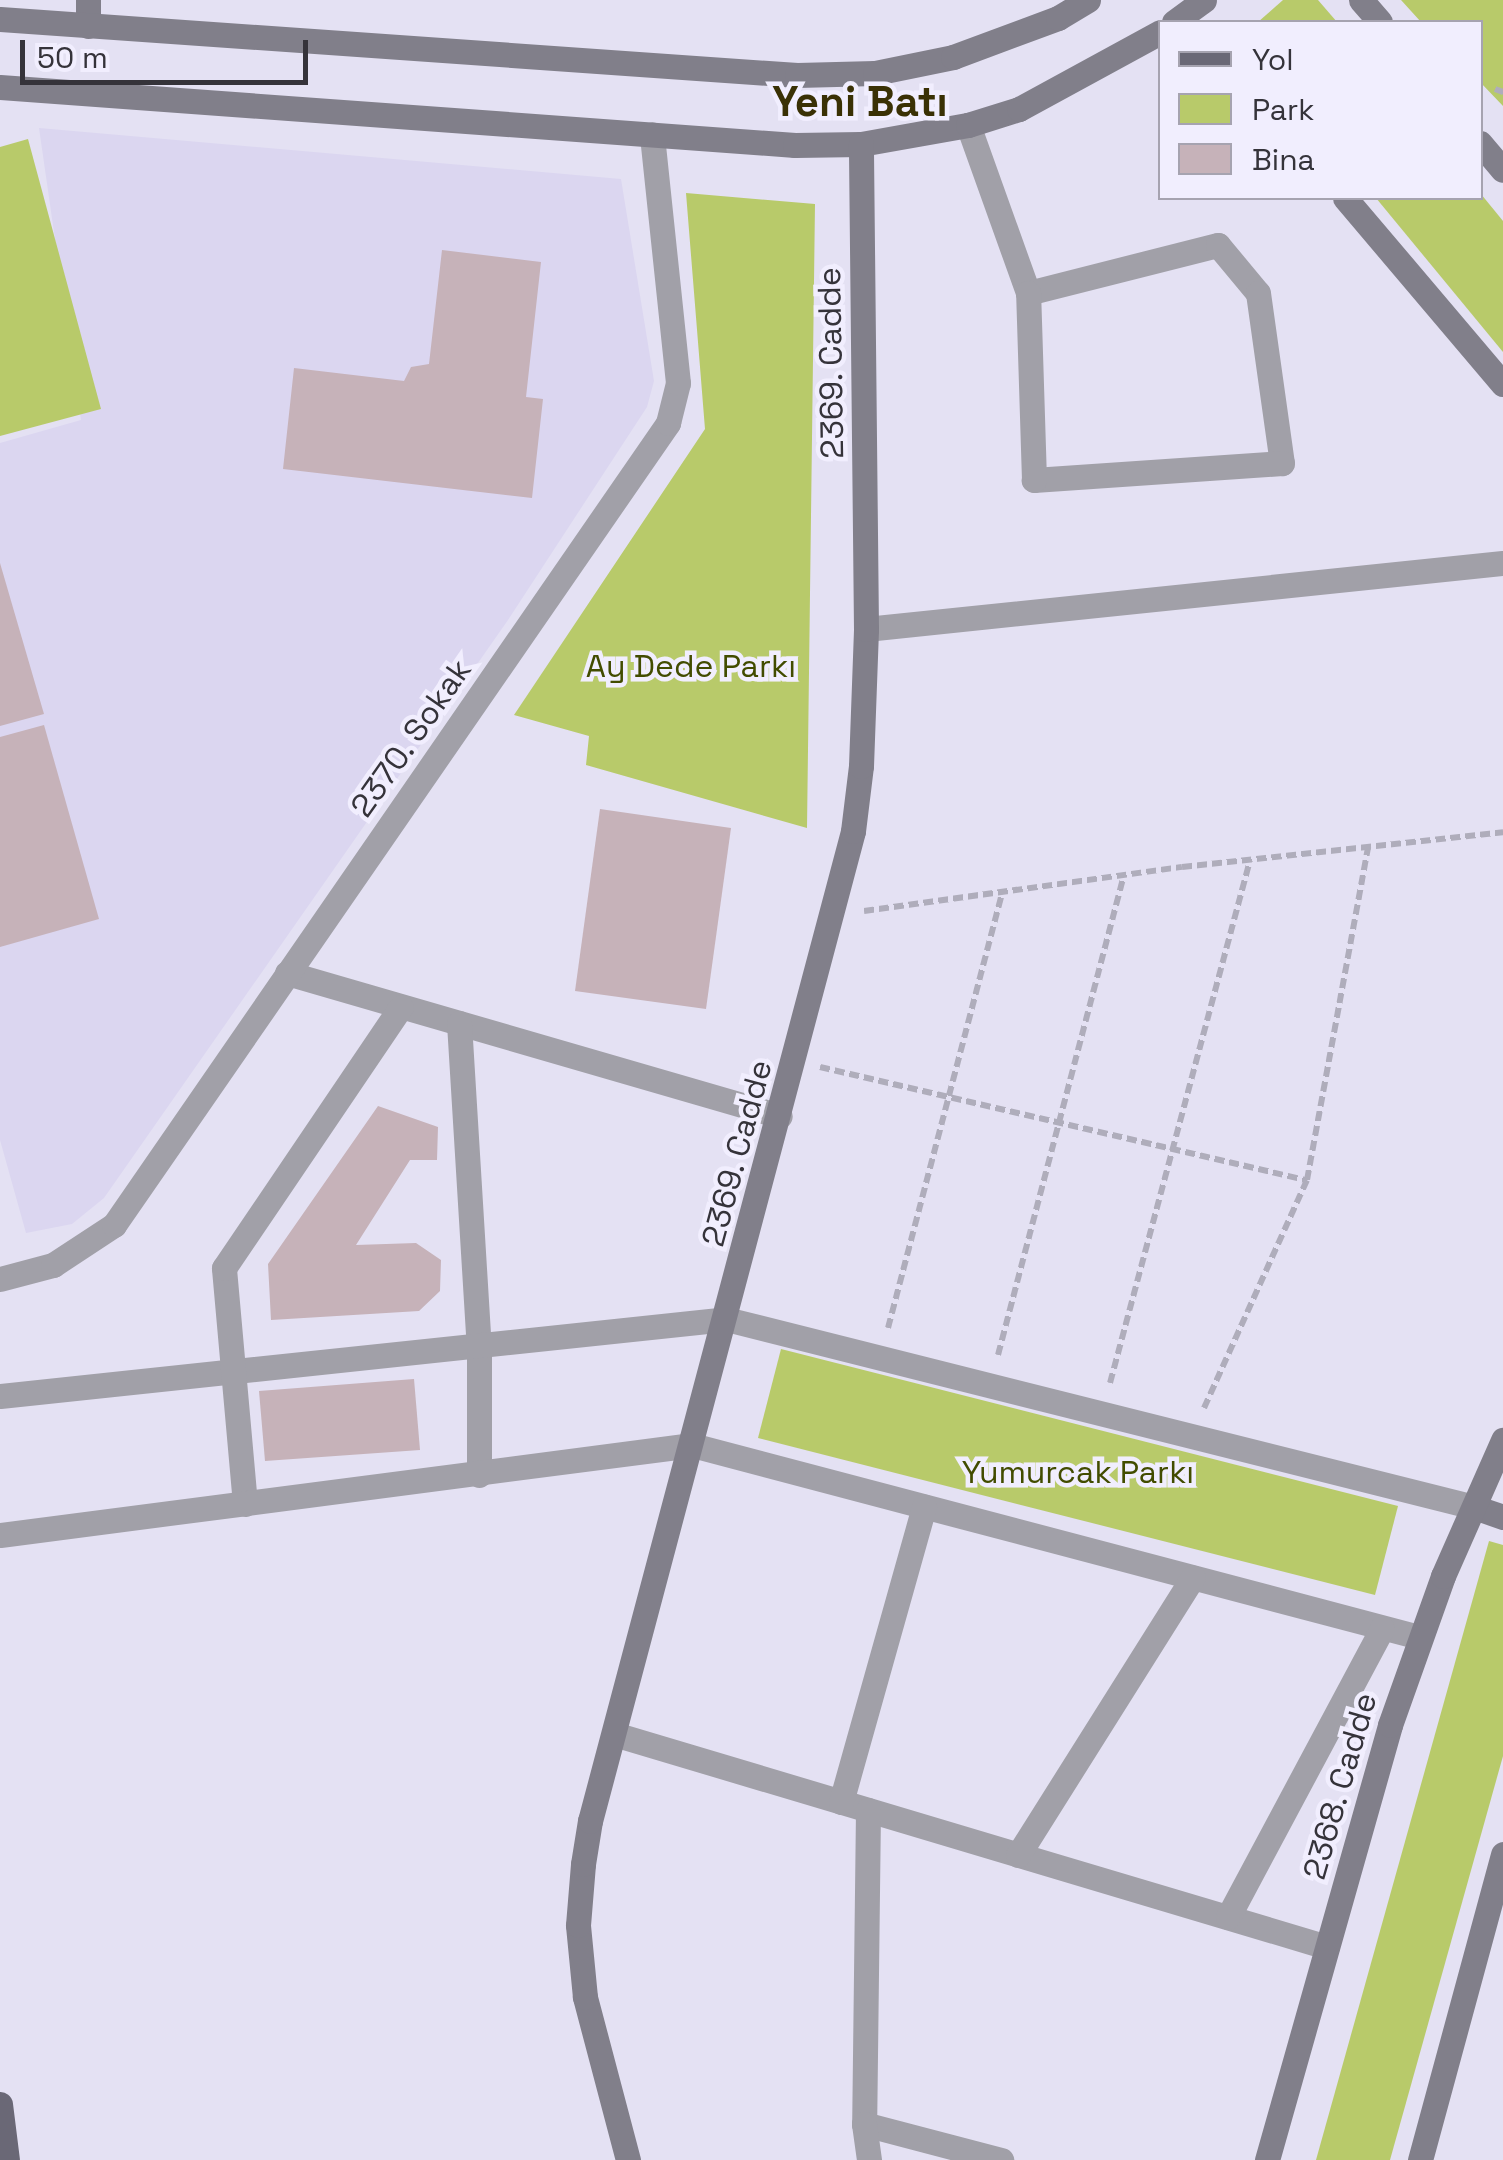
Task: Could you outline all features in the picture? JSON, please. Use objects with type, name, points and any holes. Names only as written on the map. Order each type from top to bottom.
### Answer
[{"type":"main road","points":[[0,2104],[7,2160]]},
{"type":"street","points":[[0,20],[88,13],[797,76],[875,72],[954,56],[1058,18],[1088,0]]},
{"type":"street","points":[[1361,0],[1378,20]]},
{"type":"street","points":[[0,87],[795,145],[862,144],[968,125],[1019,110],[1076,82],[1158,33]]},
{"type":"street","points":[[968,125],[1028,292],[1034,480],[1282,462],[1258,293],[1218,245],[1028,292]]},
{"type":"street","name":"2370. Sokak","points":[[0,1279],[53,1266],[114,1225],[668,423],[678,383],[652,134]]},
{"type":"street","name":"2369. Cadde","points":[[628,2160],[596,2050],[578,1924],[590,1820],[854,831],[861,766],[866,629],[862,144]]},
{"type":"street","points":[[1483,147],[1503,170]]},
{"type":"street","points":[[1346,200],[1503,384]]},
{"type":"street","points":[[866,629],[1503,563]]},
{"type":"street","points":[[287,974],[780,1116]]},
{"type":"street","points":[[245,1504],[224,1268],[401,1007]]},
{"type":"street","points":[[459,1023],[478,1348],[478,1475]]},
{"type":"street","points":[[0,1396],[726,1319],[1503,1517]]},
{"type":"street","name":"2368. Cadde","points":[[1267,2160],[1418,1637],[1503,1440]]},
{"type":"street","points":[[0,1535],[692,1444],[1418,1637]]},
{"type":"street","points":[[841,1802],[924,1506]]},
{"type":"street","points":[[1018,1855],[1192,1577]]},
{"type":"street","points":[[1228,1918],[1382,1628]]},
{"type":"street","points":[[614,1734],[1327,1947]]},
{"type":"street","points":[[868,1810],[864,2124],[868,2160]]},
{"type":"street","points":[[1420,2160],[1503,1854]]},
{"type":"street","points":[[864,2124],[1001,2160]]},
{"type":"path","points":[[834,914],[1503,832]]},
{"type":"path","points":[[1191,1436],[1306,1180],[1368,847]]},
{"type":"path","points":[[1102,1414],[1250,860]]},
{"type":"path","points":[[990,1386],[1124,876]]},
{"type":"path","points":[[880,1358],[1002,892]]},
{"type":"path","points":[[795,1062],[1306,1180]]},
{"type":"shaded area","points":[[39,128],[621,179],[654,381],[647,407],[508,620],[104,1198],[72,1224],[26,1233],[0,1140],[0,443],[81,420]]},
{"type":"green space","points":[[1283,0],[1318,0],[1335,20],[1260,20]]},
{"type":"green space","points":[[1401,0],[1503,0],[1503,106],[1483,85],[1483,20],[1419,20]]},
{"type":"green space","points":[[28,139],[101,409],[0,436],[0,147]]},
{"type":"green space","name":"Ay Dede Parkı","points":[[686,193],[815,204],[807,828],[586,765],[589,736],[514,715],[705,429]]},
{"type":"green space","points":[[1483,196],[1503,221],[1503,352],[1378,200],[1483,200]]},
{"type":"green space","name":"Yumurcak Parkı","points":[[781,1349],[1398,1506],[1375,1595],[758,1438]]},
{"type":"green space","points":[[1489,1541],[1503,1545],[1503,1756],[1390,2160],[1316,2160]]},
{"type":"building","points":[[442,250],[541,262],[526,397],[543,399],[532,498],[283,469],[294,368],[404,381],[411,367],[429,364]]},
{"type":"building","points":[[0,563],[44,714],[0,726]]},
{"type":"building","points":[[44,725],[99,919],[0,947],[0,737]]},
{"type":"building","points":[[600,809],[731,828],[706,1009],[575,991]]},
{"type":"building","points":[[378,1106],[438,1127],[437,1160],[410,1160],[356,1245],[416,1243],[441,1260],[440,1291],[419,1311],[271,1320],[268,1264]]},
{"type":"building","points":[[414,1379],[420,1450],[265,1461],[259,1391]]},
{"type":"district","name":"Yeni Batı","points":[[860,102]]}]
